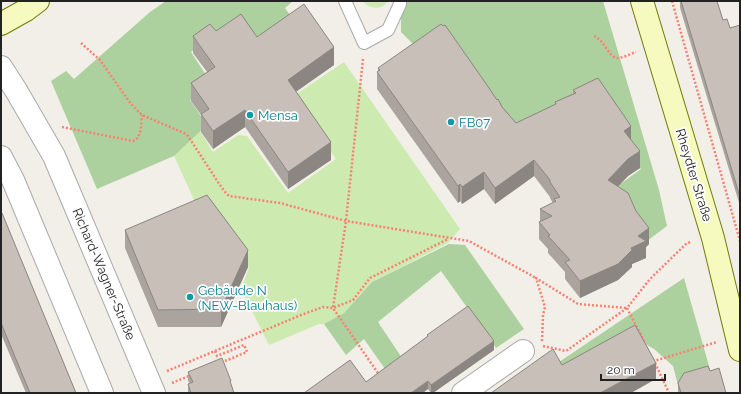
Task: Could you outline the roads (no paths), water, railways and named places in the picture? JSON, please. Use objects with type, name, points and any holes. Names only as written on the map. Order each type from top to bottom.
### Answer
[{"type":"main road","points":[[1,24],[26,10],[38,1]]},
{"type":"main road","name":"Rheydter Straße","points":[[642,1],[713,238],[738,343]]},
{"type":"street","name":"Richard-Wagner-Straße","points":[[1,67],[35,121],[54,156],[152,387]]},
{"type":"street","points":[[1,157],[13,180],[102,393]]},
{"type":"street","points":[[463,393],[533,348]]},
{"type":"lane","points":[[345,1],[364,43],[388,30],[400,1]]},
{"type":"place","name":"Mensa","points":[[250,115]]},
{"type":"place","name":"FB07","points":[[451,122]]},
{"type":"place","name":"Gebäude N (NEW-Blauhaus)","points":[[190,297]]}]
